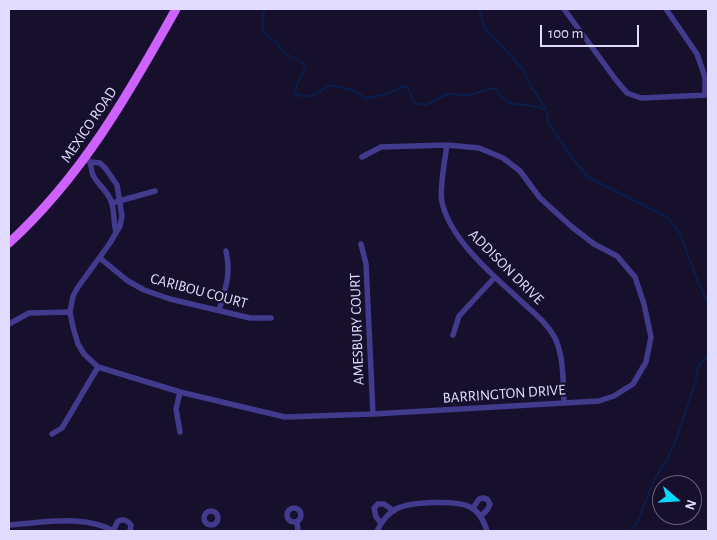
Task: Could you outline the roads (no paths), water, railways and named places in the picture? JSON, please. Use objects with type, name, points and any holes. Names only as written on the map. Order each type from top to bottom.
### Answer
[{"type":"main road","name":"MEXICO ROAD","points":[[9,243],[89,160],[176,9]]},
{"type":"street","points":[[564,9],[627,93],[641,98],[707,95],[705,77],[697,54],[666,9]]},
{"type":"street","name":"BARRINGTON DRIVE","points":[[70,312],[78,344],[84,354],[98,367],[180,392],[284,417],[373,414],[599,401],[614,396],[633,384],[646,362],[651,337],[644,304],[635,277],[617,256],[594,244],[540,198],[520,171],[503,158],[479,148],[447,145],[382,147],[362,157]]},
{"type":"street","name":"ADDISON DRIVE","points":[[447,145],[441,200],[446,218],[457,236],[495,277],[546,324],[556,340],[562,365],[564,402]]},
{"type":"street","points":[[9,324],[29,313],[70,312],[73,296],[78,287],[100,258],[120,226],[122,216],[121,201],[117,185],[100,163],[89,160],[92,174],[107,192],[112,203],[116,232]]},
{"type":"street","points":[[112,203],[155,191]]},
{"type":"street","name":"AMESBURY COURT","points":[[361,244],[366,264],[373,414]]},
{"type":"street","points":[[219,310],[230,269],[226,251]]},
{"type":"street","name":"CARIBOU COURT","points":[[100,258],[128,281],[144,290],[170,299],[250,318],[272,318]]},
{"type":"street","points":[[452,335],[459,316],[495,277]]},
{"type":"street","points":[[52,434],[62,428],[98,367]]},
{"type":"street","points":[[180,392],[176,409],[180,432]]},
{"type":"street","points":[[473,508],[479,500],[487,499],[490,504],[481,516]]},
{"type":"street","points":[[377,531],[381,523],[400,507],[448,502],[463,504],[473,508],[481,516],[487,531]]},
{"type":"street","points":[[381,523],[375,514],[374,508],[378,504],[384,504],[394,511]]},
{"type":"street","points":[[9,525],[77,521],[91,522],[113,531],[118,521],[123,520],[128,521],[131,525],[130,531]]},
{"type":"street","points":[[297,522],[298,531]]},
{"type":"street","points":[[215,524],[217,531]]},
{"type":"waterway","points":[[265,9],[262,29],[265,34],[276,42],[283,52],[305,66],[296,88],[295,92],[297,95],[311,96],[330,85],[352,90],[366,98],[383,95],[406,86],[414,103],[426,105],[447,94],[469,95],[493,88],[508,102],[546,109]]},
{"type":"waterway","points":[[479,9],[484,27],[523,69],[529,83],[546,109],[549,124],[588,177],[667,217],[680,234],[708,303]]},
{"type":"waterway","points":[[630,531],[638,521],[654,480],[674,445],[696,380],[698,367],[708,355]]}]
